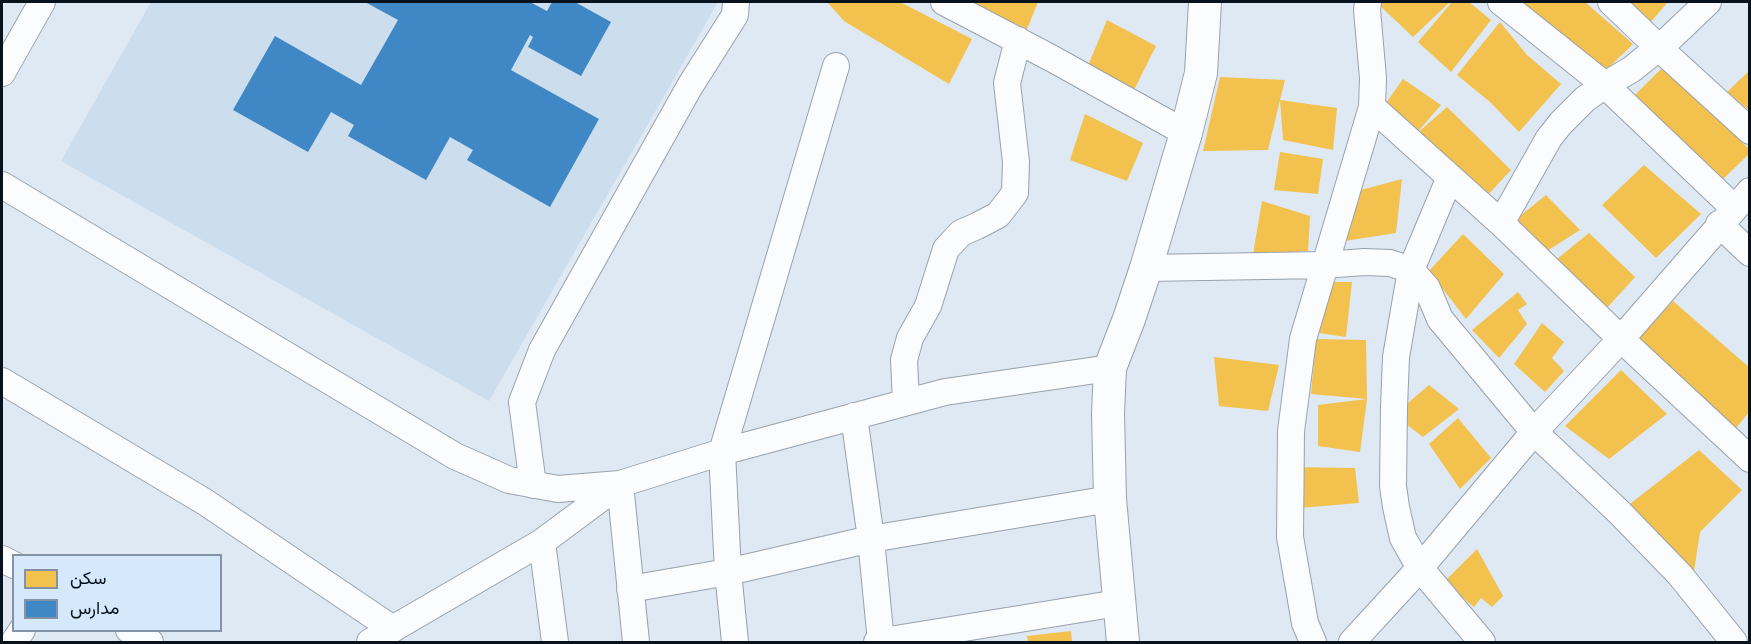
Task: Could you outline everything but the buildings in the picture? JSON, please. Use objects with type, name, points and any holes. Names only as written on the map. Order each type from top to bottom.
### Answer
[{"type":"street","points":[[2,73],[42,2]]},
{"type":"street","points":[[533,485],[522,402],[542,350],[690,86],[735,15],[736,2]]},
{"type":"street","points":[[944,2],[1018,40],[1186,133]]},
{"type":"street","points":[[1123,642],[1110,499],[1108,414],[1110,368],[1130,319],[1146,268],[1202,73],[1205,2]]},
{"type":"street","points":[[1313,642],[1305,623],[1290,537],[1291,431],[1303,339],[1323,265],[1372,107],[1373,78],[1368,2]]},
{"type":"street","points":[[1501,2],[1605,85],[1734,208],[1749,253]]},
{"type":"street","points":[[1611,2],[1749,131]]},
{"type":"street","points":[[1501,223],[1549,138],[1561,123],[1585,99],[1632,69],[1659,48],[1708,2]]},
{"type":"street","points":[[906,402],[904,360],[910,338],[928,306],[946,249],[961,232],[998,215],[1015,193],[1016,162],[1007,83],[1018,40]]},
{"type":"street","points":[[735,642],[728,572],[722,452],[836,66]]},
{"type":"street","points":[[1372,107],[1501,223],[1749,459]]},
{"type":"street","points":[[1450,177],[1411,270],[1396,357],[1393,486],[1403,538],[1420,568],[1482,642]]},
{"type":"street","points":[[2,185],[455,456],[509,480],[533,485],[558,489],[620,484],[722,452],[945,392],[1110,368]]},
{"type":"street","points":[[1352,642],[1420,568],[1533,432],[1621,339],[1734,208]]},
{"type":"street","points":[[1146,268],[1323,265],[1365,262],[1389,264],[1411,270],[1427,288],[1440,319],[1533,432],[1619,512],[1680,575],[1734,642]]},
{"type":"street","points":[[2,381],[204,502],[393,629]]},
{"type":"street","points":[[854,416],[871,539],[880,642],[1118,603]]},
{"type":"street","points":[[370,642],[542,542],[620,484]]},
{"type":"street","points":[[620,484],[636,642]]},
{"type":"street","points":[[630,589],[728,572],[871,539],[1110,499]]},
{"type":"street","points":[[542,542],[555,642]]},
{"type":"street","points":[[132,632],[150,642]]},
{"type":"shaded area","points":[[151,2],[718,2],[489,401],[61,161]]}]
